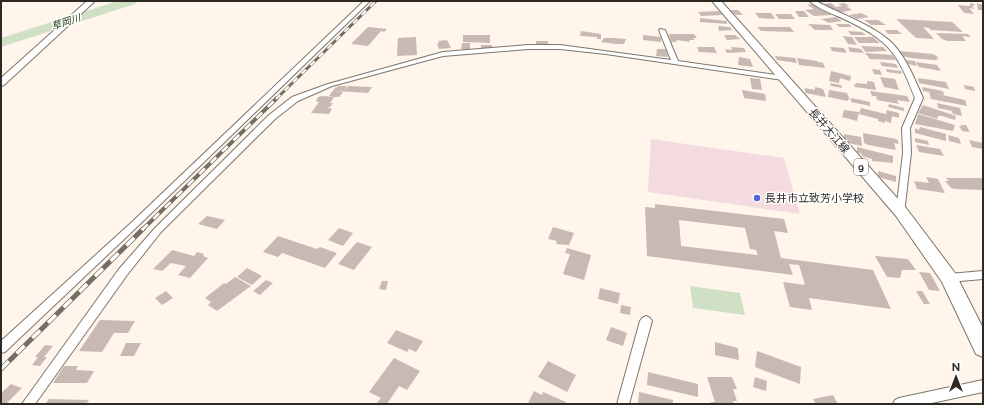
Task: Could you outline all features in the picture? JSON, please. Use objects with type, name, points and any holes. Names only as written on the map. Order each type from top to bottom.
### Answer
[{"type":"main road","name":"長井大江線","points":[[716,1],[901,212],[949,278],[983,348]]},
{"type":"street","points":[[1,83],[91,1]]},
{"type":"street","points":[[1,348],[135,224],[366,1]]},
{"type":"street","points":[[812,1],[885,41],[902,63],[919,98],[906,128],[907,153],[901,212]]},
{"type":"street","points":[[662,30],[675,61]]},
{"type":"street","points":[[28,404],[123,272],[158,230],[272,117],[295,99],[330,85],[443,54],[528,47],[560,47],[675,61],[783,78]]},
{"type":"street","points":[[949,278],[983,275]]},
{"type":"street","points":[[623,404],[646,321]]},
{"type":"street","points":[[899,404],[983,386]]},
{"type":"shaded area","points":[[651,139],[784,158],[800,214],[648,192]]},
{"type":"shaded area","points":[[690,286],[740,293],[745,315],[693,308]]},
{"type":"building","points":[[831,3],[836,7],[842,6],[838,4],[844,3],[850,6],[846,6],[852,10],[838,13],[834,10],[836,10],[823,4]]},
{"type":"building","points":[[970,3],[974,4],[974,6],[972,6],[974,9],[969,8],[974,14],[964,13],[958,5],[970,6]]},
{"type":"building","points":[[977,3],[983,5],[983,10],[978,10]]},
{"type":"building","points":[[811,4],[832,15],[814,16],[805,10],[814,9],[807,5]]},
{"type":"building","points":[[730,10],[738,10],[743,15],[736,15]]},
{"type":"building","points":[[719,11],[722,15],[701,16],[698,12]]},
{"type":"building","points":[[795,11],[804,11],[809,17],[799,17]]},
{"type":"building","points":[[755,13],[771,13],[775,19],[759,18]]},
{"type":"building","points":[[861,13],[869,17],[857,19],[849,15]]},
{"type":"building","points":[[775,14],[791,14],[795,19],[779,19]]},
{"type":"building","points":[[836,17],[842,21],[829,23],[821,19]]},
{"type":"building","points":[[700,18],[727,21],[727,24],[700,22]]},
{"type":"building","points":[[896,19],[952,22],[963,32],[931,30],[923,27],[934,39],[916,38]]},
{"type":"building","points":[[864,20],[878,20],[886,25],[871,25]]},
{"type":"building","points":[[808,24],[830,25],[833,30],[815,30]]},
{"type":"building","points":[[836,24],[849,24],[852,27],[839,27]]},
{"type":"building","points":[[718,26],[730,27],[732,30],[719,31]]},
{"type":"building","points":[[368,27],[387,29],[384,32],[381,31],[368,46],[351,44]]},
{"type":"building","points":[[757,27],[790,27],[794,32],[761,31]]},
{"type":"building","points":[[885,30],[897,30],[902,34],[888,34]]},
{"type":"building","points":[[581,31],[601,34],[601,39],[597,39],[597,37],[580,36]]},
{"type":"building","points":[[848,31],[862,32],[866,35],[851,35]]},
{"type":"building","points":[[936,33],[968,34],[971,37],[962,36],[966,41],[947,41],[942,39]]},
{"type":"building","points":[[669,34],[694,34],[697,38],[693,38],[695,40],[689,40],[690,42],[676,40],[677,42],[671,42]]},
{"type":"building","points":[[463,35],[490,35],[490,43],[463,42]]},
{"type":"building","points":[[643,35],[661,37],[661,42],[643,40]]},
{"type":"building","points":[[724,35],[735,35],[740,39],[727,40]]},
{"type":"building","points":[[843,36],[852,37],[857,45],[848,44]]},
{"type":"building","points":[[416,37],[417,55],[397,56],[398,38]]},
{"type":"building","points":[[854,37],[873,37],[880,43],[859,43]]},
{"type":"building","points":[[604,38],[626,39],[624,44],[616,44],[601,42]]},
{"type":"building","points":[[447,40],[451,48],[439,49],[437,44],[439,43],[438,41]]},
{"type":"building","points":[[536,41],[548,41],[548,45],[536,45]]},
{"type":"building","points":[[462,43],[470,43],[470,49],[461,49]]},
{"type":"building","points":[[481,45],[492,45],[492,48],[481,48]]},
{"type":"building","points":[[861,46],[883,47],[887,51],[866,52]]},
{"type":"building","points":[[697,47],[714,47],[717,53],[699,52]]},
{"type":"building","points":[[731,47],[744,48],[746,52],[727,53],[725,49],[732,50]]},
{"type":"building","points":[[830,47],[844,48],[847,53],[832,51]]},
{"type":"building","points":[[848,47],[861,49],[864,53],[850,52]]},
{"type":"building","points":[[657,49],[666,49],[668,57],[656,56]]},
{"type":"building","points":[[899,51],[933,54],[940,58],[936,57],[938,60],[934,60],[911,58],[902,56]]},
{"type":"building","points":[[865,53],[892,55],[896,60],[870,59]]},
{"type":"building","points":[[775,56],[795,58],[797,63],[777,60]]},
{"type":"building","points":[[739,57],[750,59],[753,67],[738,65]]},
{"type":"building","points":[[797,58],[823,63],[825,68],[799,65]]},
{"type":"building","points":[[906,60],[915,61],[917,66],[908,64]]},
{"type":"building","points":[[880,62],[896,64],[898,68],[882,66]]},
{"type":"building","points":[[916,62],[937,65],[941,71],[919,67]]},
{"type":"building","points":[[872,69],[880,70],[882,75],[874,74]]},
{"type":"building","points":[[886,69],[901,71],[902,74],[887,72]]},
{"type":"building","points":[[831,71],[851,76],[850,81],[840,78],[839,83],[829,81]]},
{"type":"building","points":[[880,77],[895,79],[899,90],[884,87]]},
{"type":"building","points":[[750,78],[760,79],[762,90],[752,89]]},
{"type":"building","points":[[918,78],[946,82],[949,89],[919,83]]},
{"type":"building","points":[[867,81],[874,82],[876,90],[855,87],[854,84],[856,83],[867,84]]},
{"type":"building","points":[[830,83],[841,85],[842,88],[831,86]]},
{"type":"building","points":[[964,85],[974,87],[975,91],[965,89]]},
{"type":"building","points":[[339,86],[347,86],[344,91],[348,86],[372,87],[368,93],[335,91],[343,92],[339,97],[329,96],[335,88]]},
{"type":"building","points":[[815,87],[823,89],[826,97],[805,93],[805,88],[815,90]]},
{"type":"building","points":[[922,87],[943,91],[944,95],[933,93],[965,100],[967,106],[931,99],[929,92],[923,91]]},
{"type":"building","points":[[742,90],[765,94],[766,101],[744,98]]},
{"type":"building","points":[[829,90],[847,93],[850,100],[848,99],[848,101],[828,97]]},
{"type":"building","points":[[870,91],[907,96],[910,102],[897,100],[899,104],[877,100],[876,96],[872,96]]},
{"type":"building","points":[[318,97],[334,97],[330,103],[333,103],[330,107],[327,107],[332,109],[329,114],[311,113],[319,102],[316,101]]},
{"type":"building","points":[[851,98],[870,102],[870,106],[851,102]]},
{"type":"building","points":[[937,103],[960,108],[962,116],[953,114],[952,111],[938,108]]},
{"type":"building","points":[[889,104],[904,108],[904,111],[888,107]]},
{"type":"building","points":[[923,105],[956,116],[955,120],[942,116],[938,116],[937,119],[918,113]]},
{"type":"building","points":[[861,108],[886,114],[887,110],[899,113],[899,118],[892,116],[891,123],[885,121],[885,123],[878,121],[878,119],[859,114]]},
{"type":"building","points":[[844,110],[859,112],[857,121],[842,117]]},
{"type":"building","points":[[918,114],[955,125],[953,131],[915,124]]},
{"type":"building","points":[[960,125],[966,125],[970,132],[962,131],[959,126],[962,127]]},
{"type":"building","points":[[920,127],[946,134],[946,141],[915,133],[915,128],[919,130]]},
{"type":"building","points":[[863,133],[897,139],[899,144],[894,143],[896,150],[868,145],[864,143]]},
{"type":"building","points":[[844,134],[861,137],[862,146],[848,143],[848,140],[844,138]]},
{"type":"building","points":[[948,135],[959,138],[961,144],[949,141]]},
{"type":"building","points":[[915,138],[928,141],[929,145],[915,142]]},
{"type":"building","points":[[969,140],[983,143],[983,149],[972,147]]},
{"type":"building","points":[[916,145],[940,149],[944,156],[919,152]]},
{"type":"building","points":[[857,147],[893,156],[893,163],[872,161],[872,159],[862,156],[862,154],[857,152]]},
{"type":"building","points":[[878,171],[896,176],[896,182],[878,177]]},
{"type":"building","points":[[926,177],[938,179],[945,193],[917,189],[914,181],[929,183]]},
{"type":"building","points":[[946,178],[981,178],[983,180],[983,190],[951,188],[945,181],[949,181]]},
{"type":"building","points":[[655,204],[784,219],[788,233],[774,231],[781,258],[873,270],[891,309],[809,298],[812,310],[790,307],[783,282],[805,285],[799,265],[789,264],[793,275],[647,256],[645,207],[655,208]],"holes":[[[679,220],[745,228],[750,249],[756,250],[758,255],[681,246]]]},
{"type":"building","points":[[207,216],[225,220],[217,229],[198,224]]},
{"type":"building","points":[[553,227],[574,233],[569,245],[556,244],[557,241],[548,239]]},
{"type":"building","points":[[339,228],[353,233],[343,246],[328,240]]},
{"type":"building","points":[[278,236],[317,249],[320,247],[337,253],[325,268],[282,253],[278,257],[263,252]]},
{"type":"building","points":[[357,242],[372,247],[354,270],[338,264]]},
{"type":"building","points":[[567,248],[591,255],[584,280],[563,274],[570,254],[565,253]]},
{"type":"building","points":[[172,250],[194,256],[197,252],[204,254],[203,256],[208,258],[190,278],[178,275],[186,266],[171,263],[162,271],[153,269]]},
{"type":"building","points":[[875,256],[908,259],[916,270],[902,270],[900,278],[887,277]]},
{"type":"building","points":[[247,268],[262,276],[252,285],[237,277]]},
{"type":"building","points":[[919,272],[930,273],[940,291],[929,290]]},
{"type":"building","points":[[235,277],[251,286],[217,311],[208,305],[211,302],[205,298],[224,283],[226,284]]},
{"type":"building","points":[[266,280],[273,283],[260,295],[253,291]]},
{"type":"building","points":[[382,281],[388,281],[386,290],[379,289]]},
{"type":"building","points":[[600,288],[620,293],[618,304],[598,299]]},
{"type":"building","points":[[166,291],[173,298],[162,305],[155,298]]},
{"type":"building","points":[[916,291],[922,291],[930,304],[924,304]]},
{"type":"building","points":[[621,305],[631,307],[630,315],[620,313]]},
{"type":"building","points":[[100,320],[135,321],[128,333],[114,333],[102,352],[79,351]]},
{"type":"building","points":[[611,327],[627,333],[623,346],[606,340]]},
{"type":"building","points":[[396,330],[423,341],[416,352],[409,349],[407,352],[387,343]]},
{"type":"building","points":[[715,342],[738,348],[739,360],[715,355]]},
{"type":"building","points":[[126,343],[141,343],[134,356],[120,356]]},
{"type":"building","points":[[45,345],[53,346],[44,357],[47,357],[40,366],[32,365],[38,357],[35,357]]},
{"type":"building","points":[[757,351],[801,367],[800,384],[755,367]]},
{"type":"building","points":[[394,358],[420,371],[407,390],[399,386],[387,404],[376,404],[381,398],[369,392]]},
{"type":"building","points":[[548,361],[576,375],[567,392],[538,377]]},
{"type":"building","points":[[64,366],[78,366],[76,370],[94,371],[87,383],[53,383]]},
{"type":"building","points":[[648,372],[698,384],[698,397],[647,385]]},
{"type":"building","points":[[707,377],[732,377],[737,389],[733,389],[737,401],[733,401],[734,404],[711,404],[711,402],[715,402]]},
{"type":"building","points":[[755,377],[767,381],[766,391],[753,387]]},
{"type":"building","points":[[11,384],[22,388],[6,404],[1,404],[1,393]]},
{"type":"building","points":[[534,391],[542,395],[543,392],[566,402],[565,404],[530,404],[528,403]]},
{"type":"building","points":[[639,392],[673,400],[673,404],[638,404]]},
{"type":"building","points":[[833,395],[838,404],[816,404],[813,399]]},
{"type":"building","points":[[49,399],[89,400],[86,404],[45,404]]},
{"type":"waterway","name":"草岡川","points":[[1,43],[131,1]]},
{"type":"railway","points":[[276,99],[376,1]]},
{"type":"railway","points":[[142,230],[277,98]]},
{"type":"railway","points":[[1,369],[143,229]]},
{"type":"place","name":"長井市立致芳小学校","points":[[757,198]]}]
